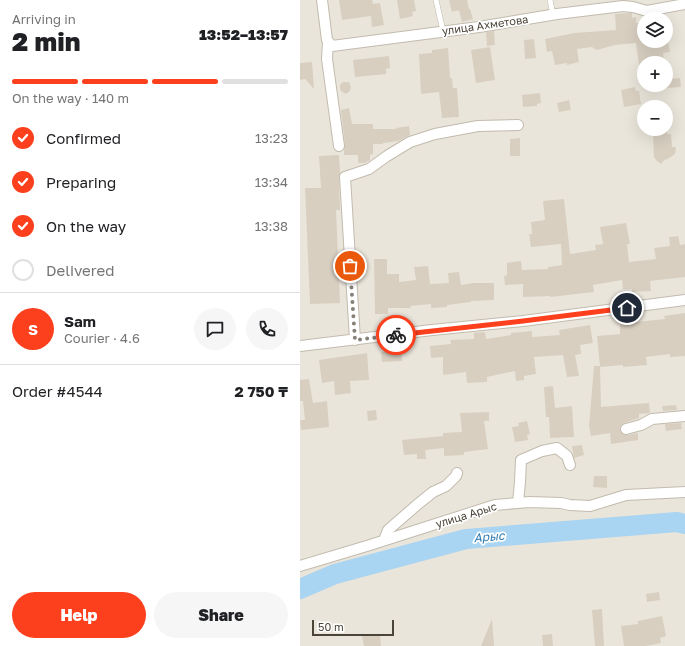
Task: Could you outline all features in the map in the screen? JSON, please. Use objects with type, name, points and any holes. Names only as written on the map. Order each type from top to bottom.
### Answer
[{"type":"street","points":[[322,0],[328,42],[327,59],[339,146]]},
{"type":"street","name":"улица Ахметова","points":[[328,42],[332,46],[443,32],[623,6],[647,11],[685,4]]},
{"type":"street","points":[[355,340],[345,177],[369,169],[410,142],[435,134],[478,126],[518,125]]},
{"type":"street","points":[[300,346],[523,321],[685,300]]},
{"type":"street","points":[[626,429],[641,425],[652,419],[671,416],[685,416]]},
{"type":"street","points":[[518,503],[520,460],[542,451],[557,448],[567,456],[570,465]]},
{"type":"street","points":[[384,540],[388,530],[433,492],[446,486],[457,473]]},
{"type":"street","name":"улица Арыс","points":[[300,566],[495,505],[529,502],[590,506],[626,495],[685,492]]},
{"type":"lane","points":[[436,0],[443,32]]},
{"type":"lane","points":[[550,0],[553,15]]},
{"type":"shaded area","points":[[300,0],[685,0],[685,646],[300,646]]},
{"type":"building","points":[[339,0],[372,0],[373,4],[380,3],[384,25],[372,27],[371,16],[342,20]]},
{"type":"building","points":[[397,0],[414,0],[416,11],[412,12],[413,16],[400,19]]},
{"type":"building","points":[[449,0],[467,0],[473,19],[462,22],[459,10],[452,12]]},
{"type":"building","points":[[632,13],[632,18],[636,17],[637,48],[669,48],[670,52],[663,53],[663,56],[638,56],[636,43],[615,45],[597,50],[592,47],[577,49],[579,62],[567,65],[567,63],[555,65],[552,51],[547,52],[545,39],[574,33],[616,30],[615,14]]},
{"type":"building","points":[[494,31],[495,45],[487,46],[486,32]]},
{"type":"building","points":[[534,39],[536,58],[525,59],[524,40]]},
{"type":"building","points":[[490,47],[495,80],[476,83],[471,50]]},
{"type":"building","points":[[448,48],[450,78],[452,78],[453,88],[457,88],[459,117],[442,118],[439,92],[421,94],[419,54],[432,53],[432,50]]},
{"type":"building","points":[[389,56],[390,68],[386,69],[386,74],[355,77],[353,60]]},
{"type":"building","points":[[312,62],[314,89],[305,79],[300,80],[300,63]]},
{"type":"building","points":[[673,78],[680,78],[681,87],[673,88]]},
{"type":"building","points":[[343,82],[349,82],[351,87],[350,91],[346,94],[340,89],[340,85]]},
{"type":"building","points":[[635,87],[636,91],[639,92],[640,100],[637,100],[637,105],[624,107],[621,90]]},
{"type":"building","points":[[540,93],[541,103],[537,104],[537,106],[523,107],[522,95]]},
{"type":"building","points":[[569,100],[571,110],[559,112],[557,103]]},
{"type":"building","points":[[349,108],[352,124],[373,124],[373,129],[397,129],[396,128],[409,126],[410,135],[398,141],[373,144],[373,154],[370,155],[370,160],[365,163],[358,163],[358,155],[344,155],[345,145],[341,110]]},
{"type":"building","points":[[653,136],[671,136],[672,147],[676,147],[675,154],[664,160],[661,164],[654,157]]},
{"type":"building","points":[[520,138],[520,156],[510,156],[510,139]]},
{"type":"building","points":[[339,155],[340,210],[336,210],[340,303],[310,304],[305,188],[321,188],[319,156]]},
{"type":"building","points":[[564,199],[570,254],[596,250],[595,245],[603,244],[600,227],[626,223],[630,244],[627,244],[629,262],[656,259],[654,248],[670,246],[669,237],[678,236],[680,245],[685,244],[685,277],[650,281],[651,291],[632,292],[632,289],[623,289],[622,280],[593,285],[594,292],[550,297],[523,297],[523,284],[505,285],[504,276],[507,275],[507,263],[521,261],[522,270],[548,269],[548,267],[562,265],[561,244],[531,247],[529,234],[532,234],[531,222],[545,220],[543,201]]},
{"type":"building","points":[[374,259],[387,259],[387,274],[399,274],[399,282],[416,280],[414,267],[428,266],[430,284],[449,283],[448,273],[459,272],[461,285],[473,283],[494,283],[494,300],[471,301],[447,305],[447,307],[431,308],[431,304],[410,306],[411,308],[388,308],[388,314],[375,314]]},
{"type":"building","points":[[685,313],[685,356],[670,357],[670,354],[646,357],[647,365],[600,367],[601,407],[649,403],[650,413],[639,414],[639,418],[624,423],[620,427],[620,431],[624,435],[638,433],[638,440],[611,444],[610,433],[591,436],[589,426],[594,366],[600,366],[597,336],[620,334],[620,323],[665,319],[664,316]]},
{"type":"building","points":[[590,325],[593,343],[580,345],[581,354],[575,355],[579,376],[567,377],[563,355],[534,357],[536,374],[524,376],[524,380],[516,381],[515,371],[487,377],[487,382],[467,383],[466,372],[443,375],[443,357],[431,358],[430,346],[451,344],[450,340],[474,339],[474,333],[485,332],[486,339],[511,335],[511,333],[532,331],[532,337],[560,335],[559,330]]},
{"type":"building","points":[[401,350],[402,361],[382,362],[381,352]]},
{"type":"building","points":[[367,353],[369,380],[350,381],[351,393],[335,395],[334,381],[322,383],[319,360]]},
{"type":"building","points":[[309,379],[313,403],[327,401],[329,427],[301,430],[300,420],[305,420],[303,401],[300,401],[300,380]]},
{"type":"building","points":[[553,386],[555,408],[572,406],[574,437],[550,438],[549,417],[546,417],[544,387]]},
{"type":"building","points":[[676,405],[677,410],[663,411],[662,406]]},
{"type":"building","points":[[376,410],[377,420],[368,421],[367,411]]},
{"type":"building","points":[[489,412],[489,421],[484,421],[488,449],[464,452],[464,455],[444,456],[444,448],[425,450],[426,459],[417,459],[417,454],[404,455],[402,440],[443,436],[443,433],[462,432],[460,413]]},
{"type":"building","points":[[527,421],[530,434],[527,435],[528,440],[515,442],[512,427],[519,426],[518,423]]},
{"type":"building","points":[[681,423],[682,429],[666,431],[665,424]]},
{"type":"building","points":[[582,445],[584,455],[574,458],[572,446]]},
{"type":"building","points":[[594,476],[607,476],[607,488],[593,487]]},
{"type":"building","points":[[659,592],[660,600],[647,602],[646,594]]},
{"type":"building","points":[[602,609],[604,646],[595,646],[592,610]]},
{"type":"building","points":[[662,616],[666,636],[660,638],[661,643],[646,646],[624,646],[621,626],[638,624],[638,621]]},
{"type":"building","points":[[492,619],[494,646],[481,646]]},
{"type":"building","points":[[380,634],[381,646],[364,646],[362,636]]},
{"type":"building","points":[[552,634],[553,646],[543,646],[542,635]]},
{"type":"waterway","name":"Арыс","points":[[300,589],[335,574],[466,539],[677,522],[685,524]]},
{"type":"way so far","points":[[350,266],[355,340],[396,335]]},
{"type":"route","points":[[396,335],[627,308]]}]
